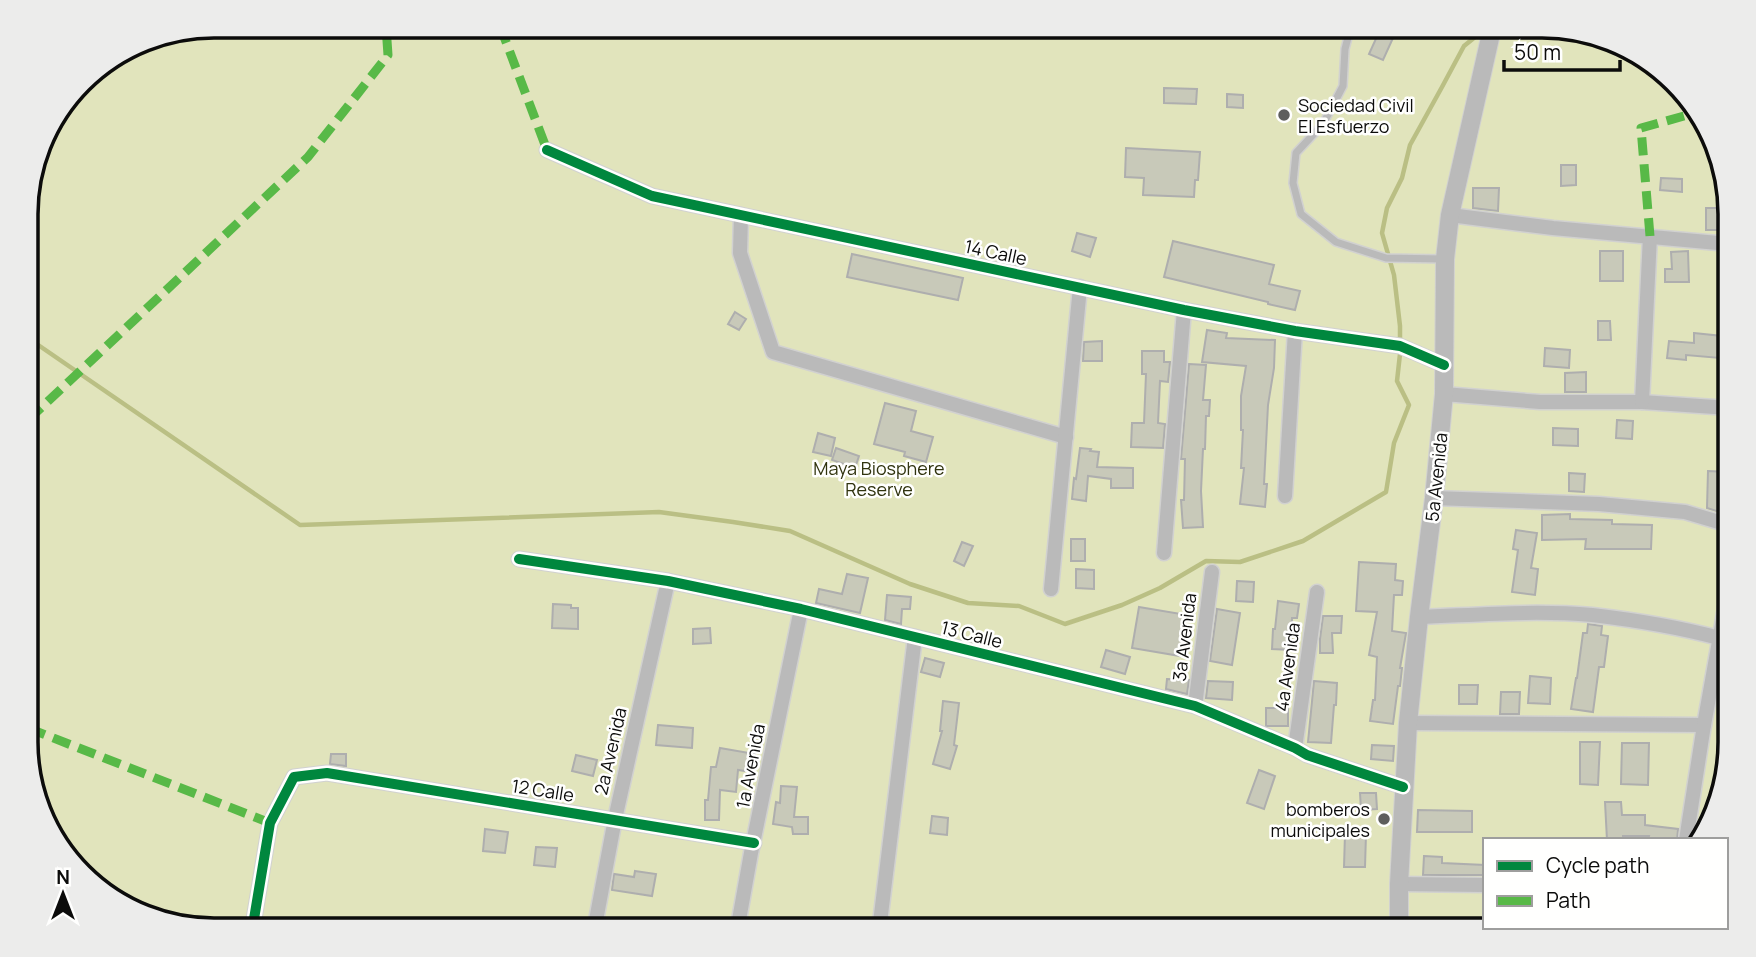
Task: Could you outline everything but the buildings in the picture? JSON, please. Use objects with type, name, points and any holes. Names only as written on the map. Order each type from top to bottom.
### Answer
[{"type":"street","name":"5a Avenida","points":[[1399,918],[1408,723],[1444,394],[1445,258],[1450,215],[1490,38]]},
{"type":"street","name":"14 Calle","points":[[547,150],[652,196],[1184,310],[1295,331],[1399,346],[1444,365]]},
{"type":"street","points":[[741,215],[740,253],[773,352],[1066,437]]},
{"type":"street","points":[[1450,215],[1553,228],[1718,243]]},
{"type":"street","points":[[1642,402],[1650,236]]},
{"type":"street","points":[[1051,589],[1080,288]]},
{"type":"street","points":[[1164,553],[1184,310]]},
{"type":"street","points":[[1285,496],[1295,331]]},
{"type":"street","points":[[1444,394],[1540,402],[1642,402],[1718,407]]},
{"type":"street","points":[[1434,498],[1599,504],[1685,512],[1718,522]]},
{"type":"street","name":"13 Calle","points":[[519,559],[668,581],[802,609],[1195,706],[1307,755],[1403,788]]},
{"type":"street","name":"3a Avenida","points":[[1195,706],[1212,572]]},
{"type":"street","name":"2a Avenida","points":[[596,918],[615,819],[668,581]]},
{"type":"street","name":"4a Avenida","points":[[1295,748],[1318,592]]},
{"type":"street","name":"1a Avenida","points":[[740,918],[802,609]]},
{"type":"street","points":[[1419,617],[1506,613],[1591,615],[1680,628],[1718,638]]},
{"type":"street","points":[[882,918],[915,637]]},
{"type":"street","points":[[1686,838],[1718,649]]},
{"type":"street","points":[[1408,723],[1704,725]]},
{"type":"street","name":"12 Calle","points":[[254,918],[270,823],[294,777],[327,773],[754,843]]},
{"type":"street","points":[[1399,884],[1483,885]]},
{"type":"lane","points":[[1348,38],[1343,86],[1323,124],[1296,153],[1293,183],[1301,214],[1336,242],[1386,258],[1445,258]]},
{"type":"green space","name":"Maya Biosphere Reserve","points":[[215,38],[1542,38],[1576,42],[1619,57],[1658,82],[1681,107],[1704,147],[1716,192],[1718,743],[1712,788],[1704,810],[1689,838],[1483,838],[1483,918],[215,918],[169,913],[147,905],[98,875],[98,859],[83,859],[75,850],[52,810],[40,765],[39,203],[44,169],[52,147],[75,107],[107,75],[126,62],[158,48]]},
{"type":"waterway","points":[[39,345],[300,525],[659,512],[790,531],[910,584],[968,603],[1019,606],[1065,624],[1122,605],[1160,588],[1206,561],[1240,562],[1303,541],[1386,492],[1394,443],[1409,405],[1397,381],[1400,326],[1394,275],[1382,233],[1387,208],[1402,178],[1410,145],[1464,46],[1474,38]]},
{"type":"marked path","points":[[39,410],[308,157],[388,55],[387,38]]},
{"type":"marked path","points":[[505,38],[547,150]]},
{"type":"marked path","points":[[1650,236],[1641,128],[1686,115]]},
{"type":"marked path","points":[[38,732],[270,823]]},
{"type":"cycle path","points":[[547,150],[652,196],[1184,310],[1295,331],[1400,346],[1444,365]]},
{"type":"cycle path","points":[[519,559],[668,581],[801,609],[1195,706],[1307,755],[1403,787]]},
{"type":"cycle path","points":[[254,918],[270,823],[294,777],[327,773],[754,843]]},
{"type":"place","name":"Sociedad Civil El Esfuerzo","points":[[1284,115]]},
{"type":"place","name":"bomberos municipales","points":[[1384,819]]}]
